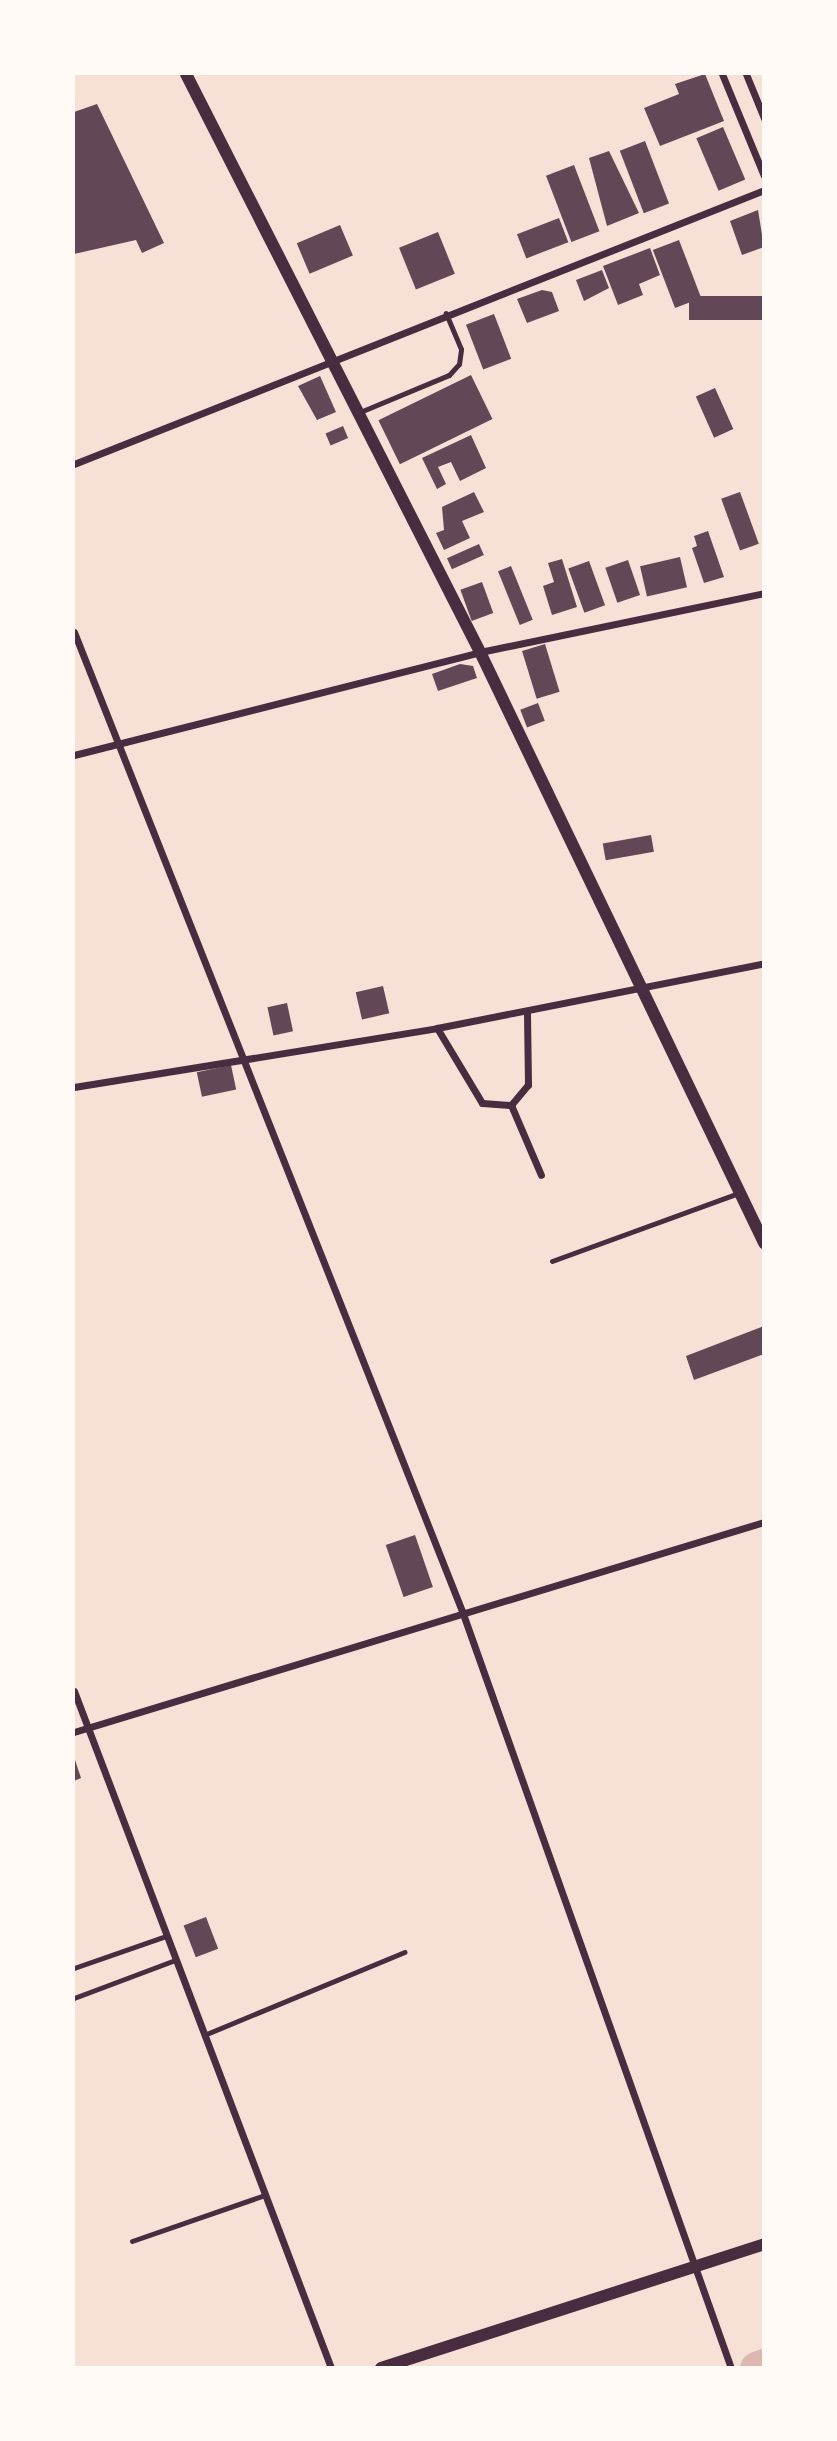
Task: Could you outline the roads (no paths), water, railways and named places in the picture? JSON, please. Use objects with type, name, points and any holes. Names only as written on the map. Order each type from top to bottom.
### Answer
[{"type":"street","points":[[186,74],[480,652],[764,1243]]},
{"type":"street","points":[[722,74],[764,176]]},
{"type":"street","points":[[746,74],[764,118]]},
{"type":"street","points":[[74,464],[330,358],[764,190]]},
{"type":"street","points":[[74,755],[480,652],[764,593]]},
{"type":"street","points":[[74,632],[461,1612],[698,2268],[731,2368]]},
{"type":"street","points":[[74,1087],[437,1028],[642,990],[764,963]]},
{"type":"street","points":[[511,1105],[528,1085],[527,1011]]},
{"type":"street","points":[[437,1028],[482,1103],[511,1105]]},
{"type":"street","points":[[511,1105],[541,1175]]},
{"type":"street","points":[[74,1732],[461,1612],[764,1522]]},
{"type":"street","points":[[74,1691],[331,2368]]},
{"type":"street","points":[[381,2368],[698,2268],[764,2244]]},
{"type":"lane","points":[[360,412],[449,375],[459,365],[461,349],[446,313]]},
{"type":"lane","points":[[552,1261],[739,1193]]},
{"type":"lane","points":[[74,1968],[166,1936]]},
{"type":"lane","points":[[204,2035],[404,1952]]},
{"type":"lane","points":[[74,1998],[175,1960]]},
{"type":"lane","points":[[132,2241],[265,2195]]},
{"type":"waterway","points":[[756,2368],[764,2365]]}]
